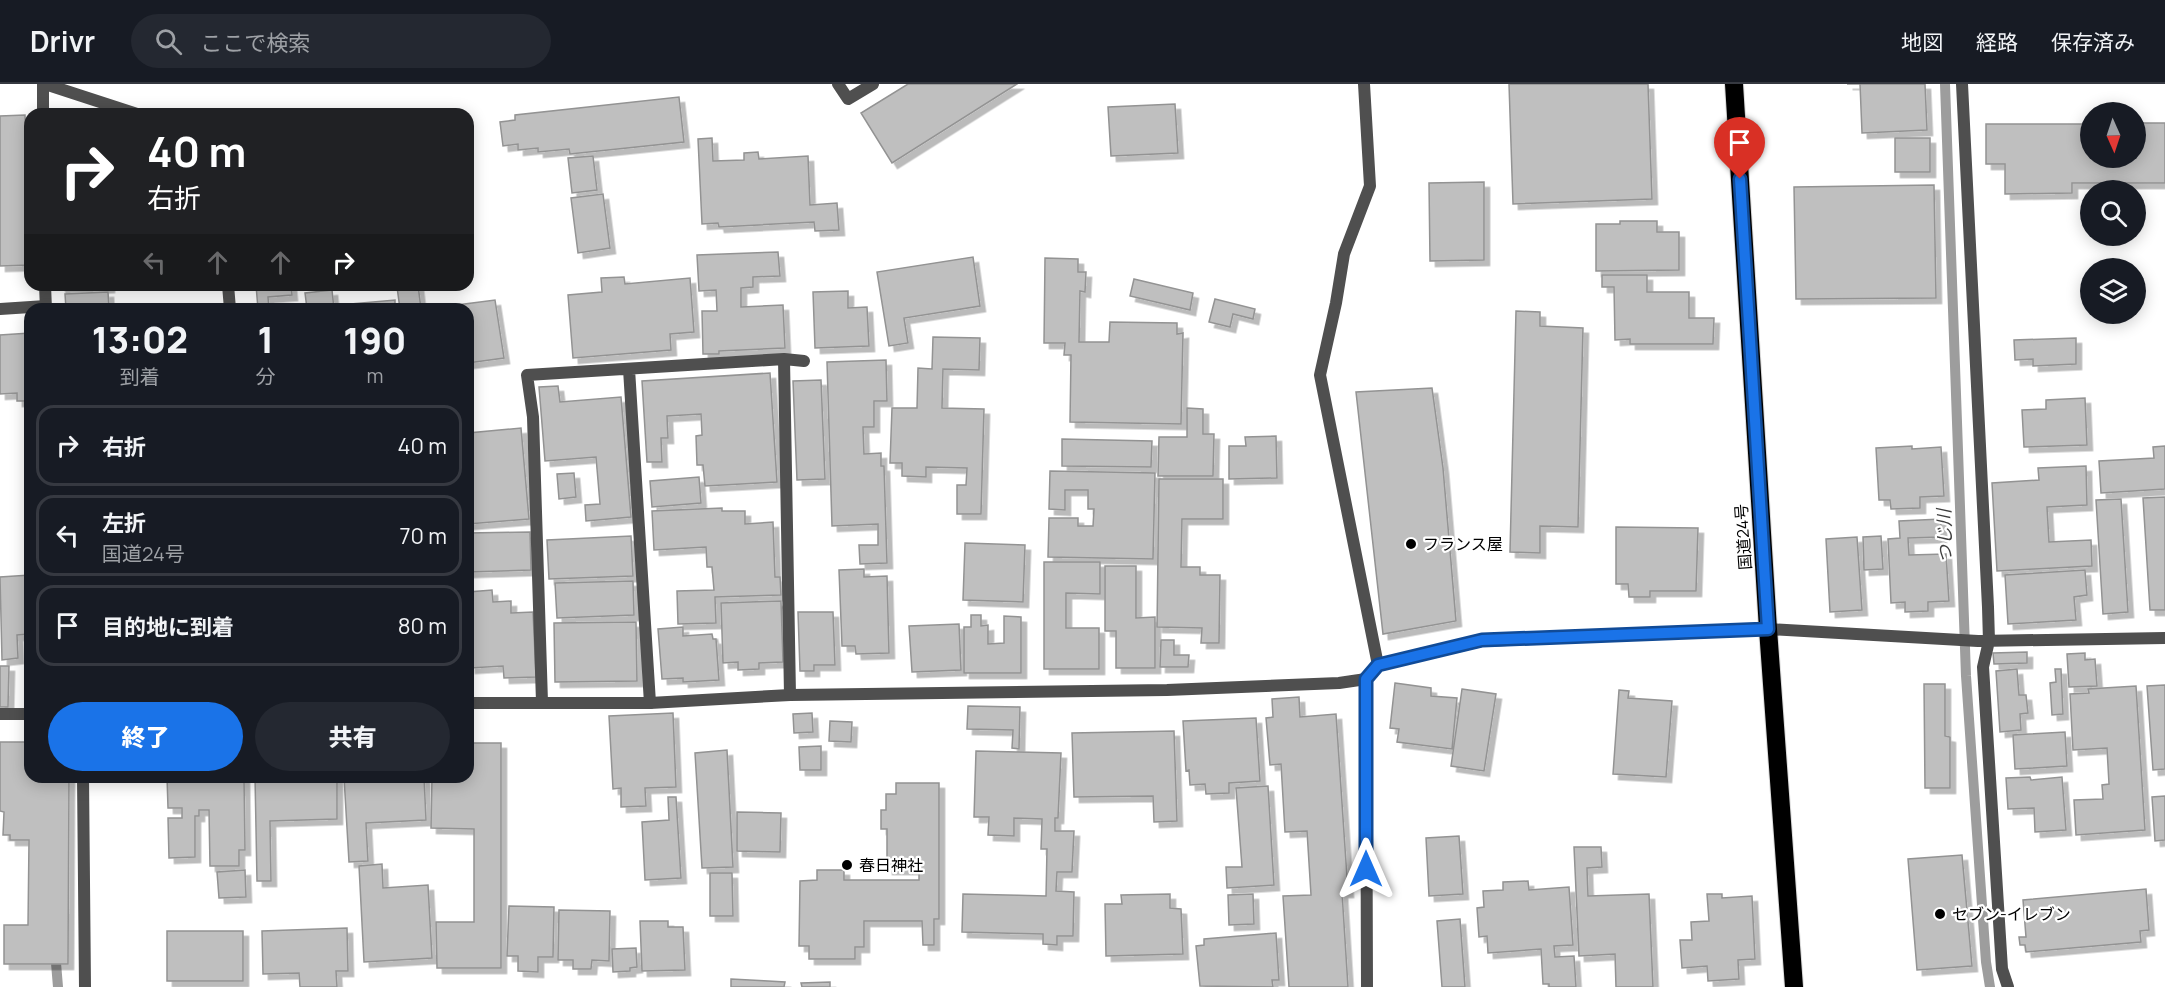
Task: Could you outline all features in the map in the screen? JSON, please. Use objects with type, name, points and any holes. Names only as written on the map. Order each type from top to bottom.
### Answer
[{"type":"highway","name":"国道24号","points":[[1734,84],[1768,629],[1794,987]]},
{"type":"street","points":[[43,108],[44,84],[118,108]]},
{"type":"street","points":[[838,84],[848,99],[873,84]]},
{"type":"street","points":[[1364,84],[1370,186],[1344,254],[1320,375],[1378,665]]},
{"type":"street","points":[[1962,84],[1983,667],[2002,969],[2008,987]]},
{"type":"street","points":[[0,309],[24,308]]},
{"type":"street","points":[[784,359],[790,695]]},
{"type":"street","points":[[542,702],[533,417],[527,375],[784,359],[804,361]]},
{"type":"street","points":[[629,369],[650,703]]},
{"type":"street","points":[[1367,987],[1366,679],[1378,665],[1482,640],[1768,629],[1983,641],[2165,638]]},
{"type":"street","points":[[474,703],[650,703],[790,695],[1167,690],[1366,679]]},
{"type":"street","points":[[0,714],[24,714]]},
{"type":"street","points":[[83,783],[85,987]]},
{"type":"building","points":[[908,84],[1017,84],[892,163],[861,113]]},
{"type":"building","points":[[1509,84],[1648,84],[1652,199],[1513,204]]},
{"type":"building","points":[[1860,84],[1925,84],[1927,130],[1862,133]]},
{"type":"building","points":[[679,97],[684,142],[570,154],[569,149],[538,152],[538,148],[518,150],[518,144],[503,146],[500,122],[515,120],[515,115]]},
{"type":"building","points":[[1175,104],[1178,153],[1111,156],[1108,107]]},
{"type":"building","points":[[24,115],[24,265],[0,266],[0,116]]},
{"type":"building","points":[[2146,123],[2165,123],[2165,183],[2146,183],[2146,180],[2080,180],[2080,183],[2072,183],[2072,193],[2005,194],[2005,164],[1986,164],[1986,124],[2080,124],[2080,168],[2146,168]]},
{"type":"building","points":[[712,138],[713,161],[744,160],[744,153],[758,152],[759,159],[808,156],[810,205],[837,203],[839,230],[815,231],[814,222],[719,227],[718,223],[702,224],[698,139]]},
{"type":"building","points":[[1895,138],[1930,138],[1930,172],[1895,172]]},
{"type":"building","points":[[593,156],[597,190],[572,193],[568,158]]},
{"type":"building","points":[[1484,182],[1484,260],[1430,261],[1429,183]]},
{"type":"building","points":[[1934,185],[1936,298],[1796,299],[1794,187]]},
{"type":"building","points":[[603,194],[610,248],[578,253],[571,198]]},
{"type":"building","points":[[1620,221],[1657,221],[1657,232],[1679,232],[1679,270],[1596,271],[1596,224],[1620,224]]},
{"type":"building","points":[[778,252],[780,276],[753,277],[753,287],[741,288],[741,307],[783,305],[785,348],[719,351],[719,354],[703,354],[702,311],[717,311],[716,290],[699,291],[697,255]]},
{"type":"building","points":[[973,257],[980,306],[904,318],[908,343],[889,346],[877,272]]},
{"type":"building","points":[[1045,258],[1078,259],[1078,272],[1086,272],[1085,292],[1080,291],[1079,342],[1109,342],[1110,322],[1177,323],[1177,334],[1183,333],[1181,424],[1070,422],[1071,355],[1064,355],[1065,343],[1044,343]]},
{"type":"building","points":[[1602,275],[1647,275],[1647,292],[1689,292],[1689,318],[1714,318],[1713,344],[1630,344],[1630,339],[1615,340],[1614,287],[1602,287]]},
{"type":"building","points":[[624,277],[625,284],[690,278],[694,332],[670,334],[671,350],[573,358],[568,295],[602,292],[601,278]]},
{"type":"building","points":[[1134,279],[1193,293],[1190,310],[1130,296]]},
{"type":"building","points":[[256,291],[292,291],[292,295],[268,297],[268,303],[258,303]]},
{"type":"building","points":[[332,291],[333,303],[306,303],[305,293]]},
{"type":"building","points":[[398,291],[419,291],[420,303],[399,303]]},
{"type":"building","points":[[848,291],[848,308],[867,307],[869,346],[815,348],[813,292]]},
{"type":"building","points":[[108,292],[109,303],[66,303],[65,294]]},
{"type":"building","points":[[1215,299],[1255,309],[1253,319],[1233,314],[1230,327],[1209,322]]},
{"type":"building","points":[[395,300],[395,303],[362,303]]},
{"type":"building","points":[[495,300],[504,358],[474,362],[472,303]]},
{"type":"building","points":[[1516,311],[1540,312],[1540,326],[1583,328],[1578,527],[1540,526],[1540,553],[1510,552]]},
{"type":"building","points":[[24,333],[24,401],[17,401],[17,393],[0,394],[0,335]]},
{"type":"building","points":[[933,337],[980,338],[979,370],[943,369],[942,408],[984,409],[981,514],[957,514],[957,485],[966,485],[967,468],[926,467],[926,477],[902,476],[902,463],[890,463],[892,408],[917,408],[918,368],[932,369]]},
{"type":"building","points":[[2076,338],[2076,364],[2033,366],[2033,359],[2015,360],[2014,340]]},
{"type":"building","points":[[886,360],[887,401],[874,401],[874,427],[863,427],[864,454],[881,453],[881,466],[884,466],[887,563],[860,564],[859,545],[878,545],[878,524],[832,526],[827,362]]},
{"type":"building","points":[[770,373],[777,482],[705,486],[703,465],[697,465],[696,436],[702,435],[701,414],[667,416],[668,438],[661,438],[662,462],[647,462],[642,381]]},
{"type":"building","points":[[821,380],[825,479],[797,480],[793,381]]},
{"type":"building","points":[[558,386],[560,402],[621,397],[631,517],[586,521],[585,505],[600,504],[596,457],[545,461],[539,387]]},
{"type":"building","name":"フランス屋","points":[[1432,388],[1443,468],[1456,621],[1383,634],[1356,392]]},
{"type":"building","points":[[2085,398],[2087,445],[2024,447],[2022,410],[2046,409],[2046,400]]},
{"type":"building","points":[[1187,408],[1203,409],[1203,434],[1214,434],[1213,476],[1158,476],[1159,437],[1187,437]]},
{"type":"building","points":[[521,428],[529,519],[474,524],[474,432]]},
{"type":"building","points":[[1276,436],[1277,478],[1229,479],[1229,446],[1246,446],[1245,437]]},
{"type":"building","points":[[1062,439],[1152,441],[1151,467],[1062,466]]},
{"type":"building","points":[[1912,446],[1912,449],[1941,447],[1944,496],[1920,497],[1920,508],[1891,509],[1890,500],[1879,500],[1876,448]]},
{"type":"building","points":[[2165,446],[2165,489],[2101,493],[2099,461],[2154,458],[2153,447]]},
{"type":"building","points":[[2086,466],[2087,505],[2047,507],[2049,542],[2091,540],[2092,566],[1997,571],[1992,483],[2039,480],[2038,468]]},
{"type":"building","points":[[1050,471],[1155,473],[1153,559],[1048,557],[1049,518],[1078,518],[1078,526],[1093,526],[1094,509],[1088,509],[1088,490],[1065,490],[1065,510],[1049,509]]},
{"type":"building","points":[[574,473],[576,497],[559,499],[557,474]]},
{"type":"building","points":[[699,477],[701,503],[652,507],[650,481]]},
{"type":"building","points":[[1159,479],[1223,479],[1223,519],[1182,519],[1181,567],[1200,567],[1200,575],[1220,575],[1219,643],[1201,643],[1202,628],[1157,627]]},
{"type":"building","points":[[2165,497],[2165,610],[2150,610],[2143,498]]},
{"type":"building","points":[[2121,499],[2128,612],[2103,614],[2096,500]]},
{"type":"building","points":[[722,508],[722,511],[745,511],[745,524],[773,522],[775,577],[780,577],[781,595],[715,597],[716,623],[678,624],[677,591],[714,590],[712,567],[707,567],[706,547],[654,550],[652,511]]},
{"type":"building","points":[[1941,519],[1941,537],[1908,538],[1909,555],[1946,554],[1949,601],[1928,602],[1928,611],[1905,612],[1905,602],[1891,603],[1888,539],[1900,538],[1899,521]]},
{"type":"building","points":[[1616,527],[1698,528],[1696,591],[1650,591],[1650,597],[1629,597],[1628,584],[1616,584]]},
{"type":"building","points":[[530,532],[531,570],[474,572],[474,533]]},
{"type":"building","points":[[631,536],[633,576],[549,579],[547,540]]},
{"type":"building","points":[[1881,536],[1883,569],[1864,570],[1863,537]]},
{"type":"building","points":[[1857,537],[1862,610],[1830,612],[1826,539]]},
{"type":"building","points":[[965,543],[1025,545],[1023,602],[963,600]]},
{"type":"building","points":[[1044,562],[1100,562],[1100,594],[1066,593],[1066,628],[1099,628],[1099,669],[1044,669]]},
{"type":"building","points":[[1105,566],[1136,566],[1136,618],[1155,617],[1155,668],[1116,668],[1116,631],[1105,631]]},
{"type":"building","points":[[864,569],[864,577],[887,576],[889,653],[856,654],[855,646],[842,646],[839,570]]},
{"type":"building","points":[[2085,570],[2087,595],[2074,597],[2076,620],[2008,624],[2005,575]]},
{"type":"building","points":[[24,575],[24,634],[17,635],[18,658],[2,660],[0,577]]},
{"type":"building","points":[[633,581],[634,615],[557,618],[555,583]]},
{"type":"building","points":[[492,590],[493,602],[511,601],[511,613],[533,612],[536,677],[504,678],[503,666],[474,668],[474,592]]},
{"type":"building","points":[[781,601],[783,662],[759,663],[759,669],[738,670],[738,662],[723,663],[721,603]]},
{"type":"building","points":[[798,612],[833,612],[835,665],[814,665],[814,671],[800,671]]},
{"type":"building","points":[[971,615],[981,615],[981,626],[988,625],[988,644],[1004,643],[1004,616],[1021,617],[1021,673],[964,673],[964,627],[971,627]]},
{"type":"building","points":[[636,622],[637,681],[555,682],[554,623]]},
{"type":"building","points":[[959,624],[961,670],[912,672],[909,626]]},
{"type":"building","points":[[683,627],[683,636],[712,634],[713,639],[716,639],[719,680],[683,682],[683,678],[662,679],[658,629]]},
{"type":"building","points":[[1161,640],[1174,640],[1174,655],[1189,655],[1188,667],[1160,667]]},
{"type":"building","points":[[2027,652],[2027,663],[1994,664],[1993,653]]},
{"type":"building","points":[[2085,653],[2085,660],[2095,659],[2097,686],[2069,687],[2067,654]]},
{"type":"building","points":[[0,666],[9,666],[8,707],[0,707]]},
{"type":"building","points":[[2017,669],[2019,695],[2026,695],[2028,713],[2020,714],[2021,730],[2000,732],[1996,671]]},
{"type":"building","points":[[2055,669],[2061,669],[2063,714],[2052,715],[2050,683],[2056,682]]},
{"type":"building","points":[[1395,683],[1431,688],[1431,696],[1457,698],[1452,749],[1397,742],[1399,729],[1390,728]]},
{"type":"building","points":[[1924,684],[1945,684],[1945,736],[1950,737],[1950,788],[1925,788]]},
{"type":"building","points":[[2165,685],[2165,769],[2153,770],[2147,686]]},
{"type":"building","points":[[2136,686],[2145,830],[2076,835],[2074,800],[2103,799],[2102,785],[2109,784],[2107,748],[2073,750],[2070,694],[2089,693],[2088,689]]},
{"type":"building","points":[[1462,689],[1496,694],[1484,771],[1451,766]]},
{"type":"building","points":[[1619,690],[1629,691],[1628,698],[1672,701],[1666,777],[1613,774]]},
{"type":"building","points":[[1299,697],[1300,717],[1336,714],[1348,892],[1342,892],[1348,987],[1289,987],[1283,896],[1311,895],[1307,831],[1285,832],[1281,764],[1270,765],[1266,718],[1273,717],[1272,699]]},
{"type":"building","points":[[968,706],[1020,707],[1019,749],[1012,748],[1013,730],[967,729]]},
{"type":"building","points":[[673,713],[676,787],[645,788],[646,806],[621,807],[621,788],[613,789],[609,716]]},
{"type":"building","points":[[812,713],[813,732],[794,733],[793,714]]},
{"type":"building","points":[[1256,718],[1260,781],[1229,783],[1229,793],[1206,794],[1205,784],[1190,785],[1189,770],[1186,771],[1183,721]]},
{"type":"building","points":[[830,721],[852,722],[851,742],[829,741]]},
{"type":"building","points":[[1174,731],[1177,821],[1154,822],[1153,796],[1074,797],[1072,733]]},
{"type":"building","points":[[2065,732],[2067,766],[2015,769],[2013,735]]},
{"type":"building","points":[[0,742],[24,742],[24,783],[69,783],[68,964],[4,964],[4,925],[28,925],[29,840],[10,840],[10,835],[3,835],[4,812],[0,811]]},
{"type":"building","points":[[474,743],[501,743],[501,968],[437,968],[436,922],[474,922],[474,829],[431,828],[432,783],[474,783]]},
{"type":"building","points":[[821,746],[821,770],[800,770],[799,747]]},
{"type":"building","points":[[727,750],[733,867],[702,868],[695,753]]},
{"type":"building","points":[[976,751],[1061,753],[1058,818],[1055,818],[1055,831],[1074,831],[1072,872],[1057,872],[1056,891],[1074,892],[1073,936],[1057,936],[1057,945],[1043,944],[1043,934],[962,932],[963,894],[1046,896],[1047,849],[1041,849],[1042,819],[1014,818],[1014,836],[988,835],[989,817],[974,817]]},
{"type":"building","points":[[2030,777],[2031,780],[2062,777],[2066,830],[2035,832],[2034,808],[2008,809],[2006,778]]},
{"type":"building","points":[[167,783],[244,783],[245,850],[239,850],[239,866],[210,866],[209,810],[199,810],[199,816],[195,816],[195,857],[169,858],[168,818],[182,818],[182,808],[168,808]]},
{"type":"building","points":[[255,783],[337,783],[337,819],[270,821],[271,881],[257,881]]},
{"type":"building","points":[[344,783],[424,783],[426,820],[366,823],[368,861],[349,862]]},
{"type":"building","points":[[896,783],[939,783],[939,919],[934,919],[934,945],[923,945],[922,921],[864,921],[864,947],[855,947],[855,959],[809,959],[809,946],[799,946],[800,881],[817,880],[817,870],[844,870],[844,880],[919,880],[919,869],[887,869],[887,829],[881,829],[881,810],[886,810],[886,794],[896,794]]},
{"type":"building","points":[[1268,786],[1274,885],[1227,888],[1226,867],[1242,867],[1236,788]]},
{"type":"building","points":[[2165,796],[2165,840],[2155,841],[2152,797]]},
{"type":"building","points":[[668,797],[676,797],[681,878],[645,880],[642,822],[669,820]]},
{"type":"building","points":[[737,812],[781,813],[780,852],[737,851]]},
{"type":"building","points":[[1459,836],[1463,894],[1429,896],[1426,838]]},
{"type":"building","points":[[1574,847],[1601,847],[1602,867],[1587,868],[1588,896],[1649,894],[1653,987],[1616,987],[1615,954],[1579,956]]},
{"type":"building","points":[[1962,855],[1972,966],[1917,970],[1908,859]]},
{"type":"building","points":[[382,864],[383,888],[428,885],[432,958],[364,962],[359,866]]},
{"type":"building","points":[[245,870],[246,897],[219,898],[217,872]]},
{"type":"building","points":[[710,873],[732,873],[733,916],[710,916]]},
{"type":"building","points":[[1528,881],[1529,890],[1569,887],[1573,945],[1554,946],[1555,957],[1574,956],[1576,987],[1549,987],[1549,984],[1543,984],[1541,949],[1488,953],[1487,936],[1479,937],[1477,908],[1484,907],[1483,891],[1503,890],[1503,882]]},
{"type":"building","points":[[2146,889],[2149,930],[2140,931],[2141,942],[2026,952],[2025,945],[2020,945],[2019,937],[2026,937],[2023,900]]},
{"type":"building","points":[[1170,894],[1170,908],[1181,909],[1183,954],[1106,956],[1105,904],[1122,904],[1121,895]]},
{"type":"building","points":[[1253,894],[1254,924],[1229,925],[1228,895]]},
{"type":"building","points":[[1707,894],[1722,894],[1722,898],[1752,896],[1755,959],[1738,960],[1739,979],[1708,981],[1707,966],[1682,968],[1680,940],[1692,940],[1691,922],[1709,921]]},
{"type":"building","points":[[509,906],[554,907],[553,957],[538,957],[538,972],[518,971],[518,956],[507,956]]},
{"type":"building","points":[[559,910],[610,911],[609,961],[592,960],[591,969],[573,969],[573,960],[558,960]]},
{"type":"building","points":[[1460,919],[1465,987],[1442,987],[1437,921]]},
{"type":"building","points":[[640,921],[668,921],[668,927],[683,927],[685,970],[642,971]]},
{"type":"building","points":[[347,928],[348,971],[336,971],[337,987],[300,987],[299,973],[263,974],[262,931]]},
{"type":"building","points":[[167,931],[243,931],[243,981],[167,981]]},
{"type":"building","points":[[1276,933],[1279,980],[1272,980],[1273,987],[1200,986],[1196,946],[1204,945],[1204,939]]},
{"type":"building","points":[[636,948],[637,967],[630,968],[630,971],[613,972],[612,949]]},
{"type":"building","points":[[731,979],[785,982],[784,987],[731,987]]},
{"type":"building","points":[[830,982],[830,987],[802,987],[801,983]]},
{"type":"waterway","name":"つじ川","points":[[1945,84],[1966,676],[1986,962],[1990,987]]},
{"type":"waterway","points":[[55,951],[58,987]]},
{"type":"place","name":"フランス屋","points":[[1411,544]]},
{"type":"place","name":"春日神社","points":[[847,865]]},
{"type":"place","name":"セブン-イレブン","points":[[1940,914]]},
{"type":"route","points":[[1366,869],[1366,679],[1378,665],[1482,640],[1768,629],[1740,179]]}]
